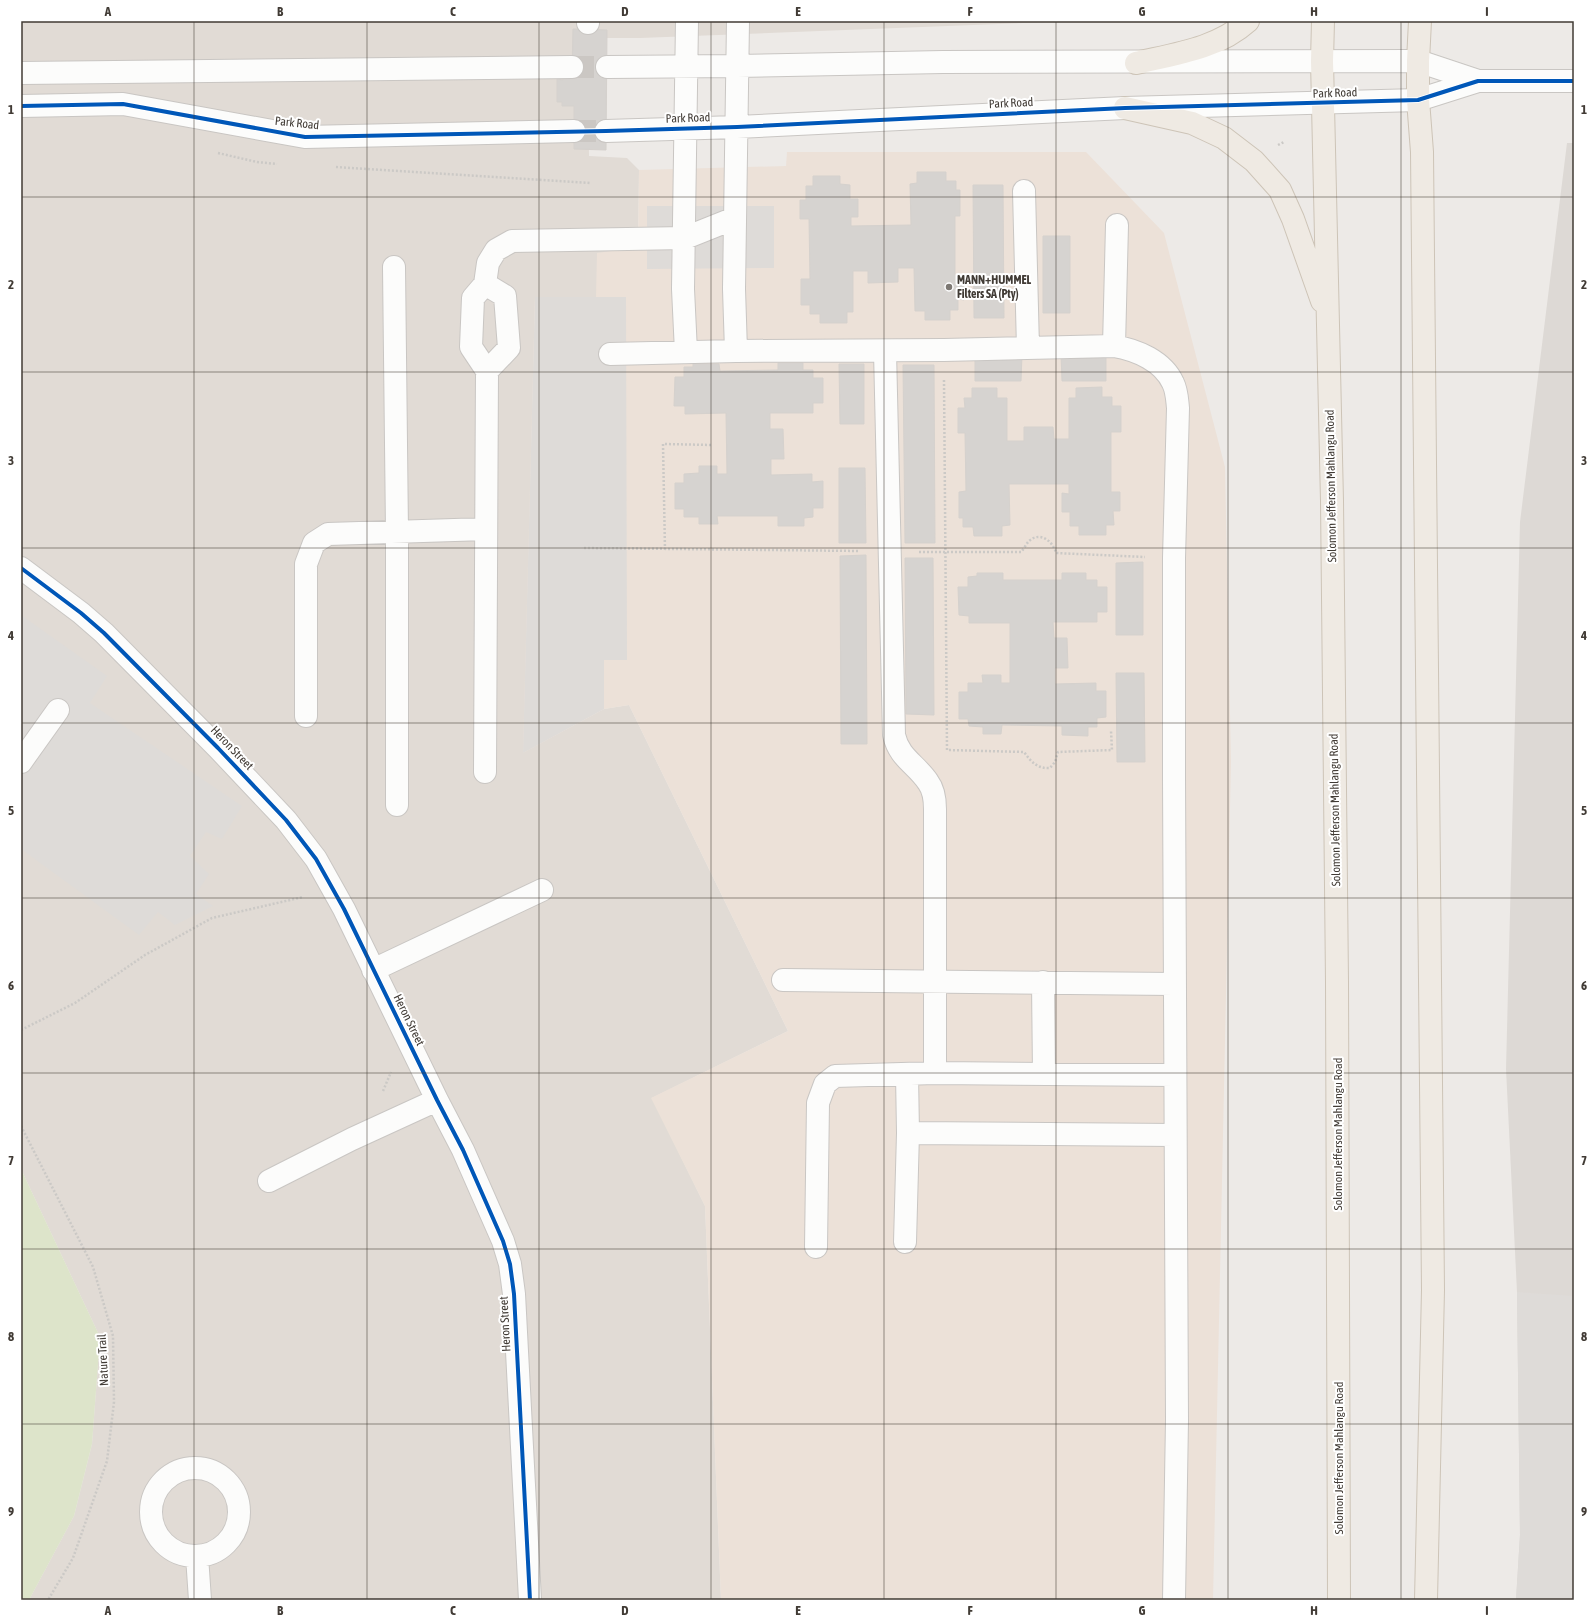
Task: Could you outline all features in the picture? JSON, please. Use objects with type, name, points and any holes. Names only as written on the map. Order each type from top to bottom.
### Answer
[{"type":"main road","points":[[1136,63],[1200,48],[1219,41],[1240,29],[1248,21]]},
{"type":"main road","name":"Solomon Jefferson Mahlangu Road","points":[[1323,21],[1322,62],[1328,320],[1337,982],[1339,1600]]},
{"type":"main road","points":[[1420,21],[1418,100],[1422,160],[1433,1290],[1426,1600]]},
{"type":"main road","points":[[1124,108],[1192,122],[1224,138],[1254,161],[1280,190],[1293,219],[1328,320]]},
{"type":"street","points":[[686,352],[683,289],[685,238],[687,21]]},
{"type":"street","points":[[736,351],[734,289],[738,21]]},
{"type":"street","points":[[607,67],[943,62],[1136,63],[1418,61],[1478,81],[1574,80]]},
{"type":"street","points":[[21,73],[572,67]]},
{"type":"street","name":"Park Road","points":[[606,131],[737,127],[1124,108],[1418,100],[1478,81]]},
{"type":"street","name":"Park Road","points":[[21,106],[123,104],[305,137],[574,132]]},
{"type":"street","points":[[1024,190],[1028,348]]},
{"type":"street","points":[[485,772],[487,370],[471,346],[473,298],[485,284],[488,263],[496,250],[512,241],[685,238],[735,218]]},
{"type":"street","points":[[1114,346],[1117,226]]},
{"type":"street","points":[[394,266],[397,532],[396,804]]},
{"type":"street","points":[[485,284],[505,296],[509,348],[487,370]]},
{"type":"street","points":[[610,354],[736,351],[885,351],[1114,346],[1130,349],[1156,362],[1173,382],[1178,408],[1174,558],[1174,984],[1177,1420],[1174,1600]]},
{"type":"street","points":[[885,351],[894,735],[895,743],[905,758],[929,783],[934,800],[935,1074]]},
{"type":"street","points":[[306,716],[306,564],[314,543],[328,534],[486,529]]},
{"type":"street","name":"Heron Street","points":[[21,568],[81,612],[104,633],[218,748],[296,831],[330,880],[437,1100],[463,1150],[503,1241],[510,1264],[514,1294],[530,1600]]},
{"type":"street","points":[[21,762],[58,710]]},
{"type":"street","points":[[373,970],[542,890]]},
{"type":"street","points":[[783,980],[1174,984]]},
{"type":"street","points":[[1043,982],[1044,1074]]},
{"type":"street","points":[[816,1247],[818,1103],[825,1084],[835,1076],[907,1074],[1175,1075]]},
{"type":"street","points":[[905,1242],[908,1133],[907,1074]]},
{"type":"street","points":[[269,1182],[352,1139],[437,1100]]},
{"type":"street","points":[[908,1133],[1175,1134]]},
{"type":"street","points":[[192,1468],[207,1469],[221,1476],[232,1487],[238,1502],[239,1517],[234,1532],[225,1544],[212,1552],[197,1556],[182,1554],[168,1547],[158,1536],[152,1521],[151,1506],[155,1492],[164,1479],[177,1471],[192,1468]]},
{"type":"street","points":[[197,1556],[200,1600]]},
{"type":"path","points":[[944,350],[947,750],[1024,752],[1036,765],[1042,768],[1050,768],[1055,762],[1058,752],[1112,750],[1111,731]]},
{"type":"path","points":[[665,550],[663,444],[712,445]]},
{"type":"path","points":[[21,1030],[76,1003],[146,955],[212,918],[308,896]]},
{"type":"path","points":[[382,1093],[386,1087],[393,1066]]},
{"type":"shaded area","points":[[21,21],[1074,21],[640,38],[588,38],[589,156],[627,158],[639,170],[638,247],[596,297],[535,298],[524,752],[604,709],[629,705],[788,1031],[652,1098],[705,1206],[721,1600],[29,1600],[74,1516],[92,1444],[100,1337],[21,1169]]},
{"type":"shaded area","points":[[1567,143],[1574,143],[1574,1600],[1516,1600],[1520,1535],[1517,1292],[1506,1069],[1520,522]]},
{"type":"shaded area","points":[[787,152],[1086,152],[1164,233],[1225,467],[1231,762],[1213,1600],[721,1600],[705,1206],[651,1098],[788,1031],[629,705],[604,709],[523,753],[535,297],[596,297],[597,253],[638,247],[639,170],[786,166]]},
{"type":"shaded area","points":[[647,206],[774,206],[774,268],[647,269]]},
{"type":"shaded area","points":[[535,297],[626,297],[627,660],[604,660],[604,709],[523,753]]},
{"type":"shaded area","points":[[21,615],[107,676],[90,703],[242,806],[222,839],[206,832],[190,856],[209,874],[196,894],[213,906],[175,925],[158,912],[139,935],[21,849]]},
{"type":"shaded area","points":[[1517,1292],[1574,1296],[1574,1600],[1516,1600],[1520,1535]]},
{"type":"green space","points":[[21,1169],[100,1337],[92,1444],[74,1516],[29,1600],[21,1600]]},
{"type":"building","points":[[573,29],[607,30],[606,150],[574,149],[574,106],[562,106],[562,102],[557,102],[557,79],[563,80],[563,73],[572,73]]},
{"type":"building","points":[[917,172],[946,172],[946,181],[956,181],[956,190],[960,190],[960,216],[955,216],[955,275],[964,275],[964,300],[958,299],[958,310],[950,310],[950,320],[925,320],[925,311],[915,311],[914,268],[898,268],[898,282],[868,283],[868,271],[853,271],[853,312],[847,312],[847,323],[820,323],[820,314],[810,314],[810,305],[801,305],[801,279],[810,279],[809,219],[800,219],[800,200],[806,200],[806,186],[813,186],[813,176],[840,176],[840,184],[850,185],[850,199],[858,199],[858,217],[851,217],[851,226],[911,225],[910,184],[917,183]]},
{"type":"building","points":[[973,185],[1003,185],[1004,318],[974,318]]},
{"type":"building","points":[[1043,236],[1070,236],[1070,313],[1043,313]]},
{"type":"building","points":[[975,354],[1022,354],[1021,381],[975,381]]},
{"type":"building","points":[[1061,354],[1106,354],[1106,381],[1062,381]]},
{"type":"building","points":[[778,363],[803,363],[803,370],[813,370],[813,378],[823,378],[823,403],[813,403],[813,413],[770,413],[770,429],[783,429],[784,459],[771,459],[771,475],[812,474],[812,482],[823,481],[823,508],[813,508],[813,517],[804,518],[804,526],[778,526],[778,516],[717,516],[718,524],[699,524],[699,517],[684,517],[684,509],[675,509],[675,483],[684,483],[684,474],[699,473],[699,466],[717,466],[717,474],[727,474],[726,413],[685,414],[685,406],[674,406],[675,377],[684,377],[684,367],[693,367],[693,364],[719,364],[720,371],[778,370]]},
{"type":"building","points":[[839,364],[864,364],[864,424],[840,424]]},
{"type":"building","points":[[903,365],[934,365],[935,543],[905,543]]},
{"type":"building","points":[[1102,387],[1102,397],[1112,397],[1112,406],[1121,406],[1121,432],[1111,432],[1111,492],[1120,492],[1120,511],[1113,511],[1114,525],[1106,525],[1106,535],[1079,535],[1079,526],[1070,526],[1070,512],[1062,512],[1062,493],[1069,494],[1069,484],[1009,484],[1010,525],[1002,526],[1002,536],[974,536],[973,527],[963,527],[963,518],[959,518],[959,492],[966,491],[965,433],[958,433],[958,408],[965,408],[964,398],[972,398],[972,388],[997,388],[997,398],[1007,398],[1007,441],[1024,441],[1024,427],[1053,427],[1054,439],[1069,439],[1069,398],[1076,398],[1076,388]]},
{"type":"building","points":[[839,468],[865,468],[866,543],[839,543]]},
{"type":"building","points":[[866,555],[867,744],[841,744],[840,556]]},
{"type":"building","points":[[905,558],[933,558],[934,715],[906,714]]},
{"type":"building","points":[[1143,562],[1143,635],[1116,635],[1116,563]]},
{"type":"building","points":[[977,573],[1003,573],[1003,580],[1062,580],[1062,573],[1086,573],[1086,580],[1097,580],[1097,587],[1107,587],[1107,612],[1097,612],[1097,622],[1053,622],[1054,638],[1067,638],[1068,668],[1055,668],[1055,684],[1096,683],[1096,691],[1106,691],[1106,717],[1097,718],[1097,727],[1088,727],[1088,736],[1062,735],[1062,726],[1002,725],[1001,734],[983,734],[983,727],[969,726],[968,719],[959,719],[959,692],[968,692],[968,683],[983,683],[982,675],[1001,675],[1001,683],[1010,683],[1010,623],[969,623],[969,616],[959,615],[958,587],[968,587],[968,577],[977,576]]},
{"type":"building","points":[[1116,673],[1144,673],[1145,762],[1117,762]]},
{"type":"tunnel","points":[[572,67],[607,67]]},
{"type":"tunnel","points":[[574,131],[606,131]]},
{"type":"cycle path","points":[[21,106],[123,104],[305,137],[737,127],[1125,108],[1418,100],[1478,81],[1574,81]]},
{"type":"cycle path","points":[[21,568],[81,613],[104,633],[218,748],[286,820],[316,859],[344,909],[463,1150],[503,1241],[510,1264],[514,1294],[530,1600]]},
{"type":"place","name":"MANN+HUMMEL Filters SA (Pty)","points":[[949,287]]}]
